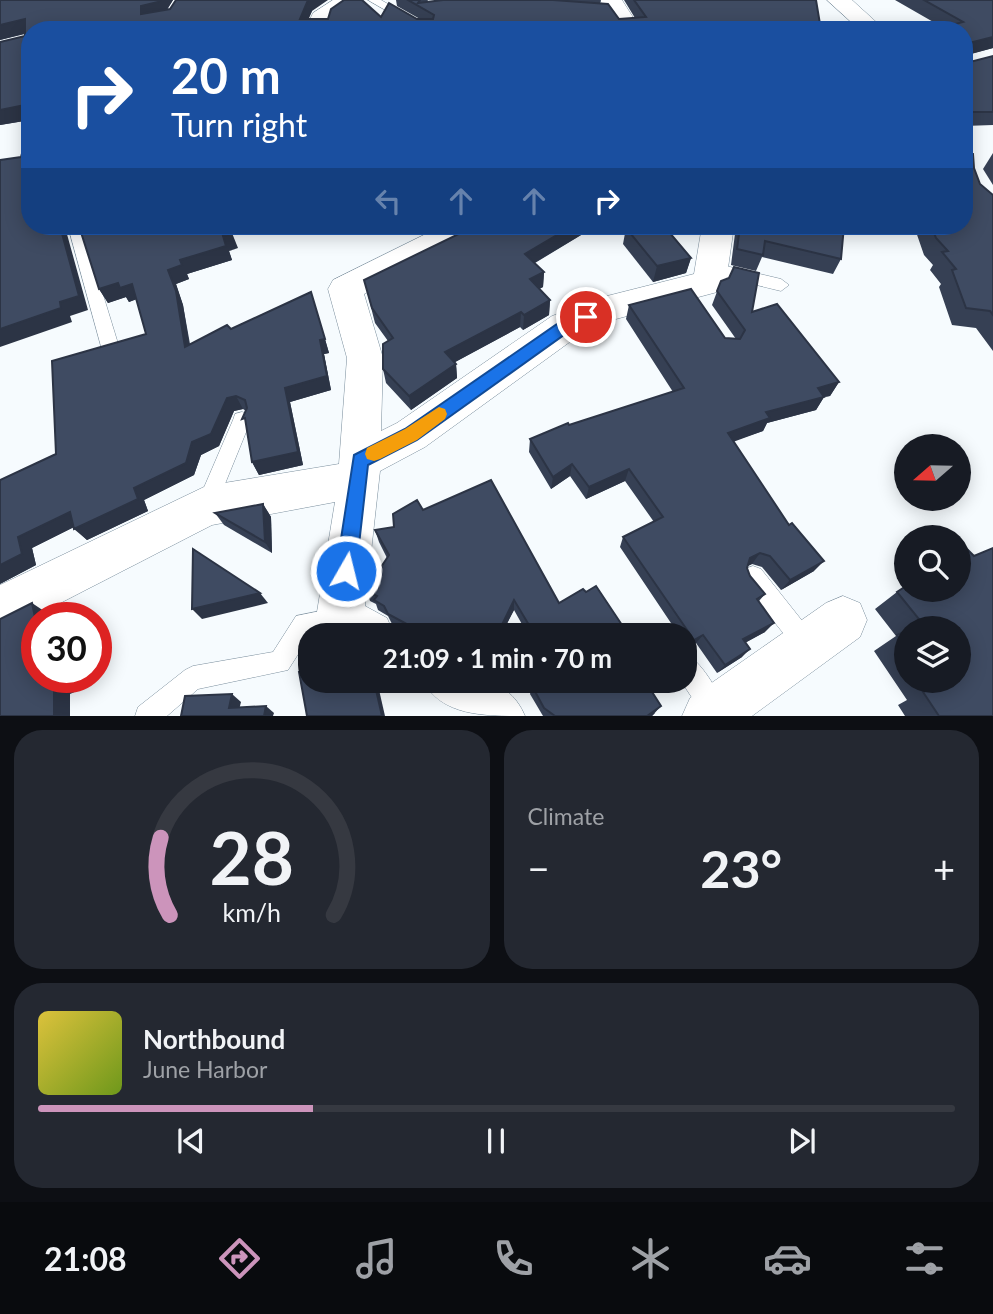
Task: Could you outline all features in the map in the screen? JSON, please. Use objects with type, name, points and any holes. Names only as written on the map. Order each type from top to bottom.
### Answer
[{"type":"street","points":[[320,21],[348,0]]},
{"type":"street","points":[[838,0],[863,21]]},
{"type":"street","points":[[355,623],[365,358],[345,289],[450,235]]},
{"type":"street","points":[[0,610],[206,506],[359,470],[565,326],[607,309],[699,285],[715,235]]},
{"type":"street","points":[[711,713],[825,633]]},
{"type":"street","points":[[465,693],[499,716]]},
{"type":"lane","points":[[373,0],[412,21]]},
{"type":"lane","points":[[78,235],[111,350]]},
{"type":"lane","points":[[699,285],[781,285]]},
{"type":"lane","points":[[206,506],[242,420]]},
{"type":"lane","points":[[753,577],[825,633]]},
{"type":"lane","points":[[147,716],[193,678],[280,662],[298,634]]},
{"type":"lane","points":[[697,688],[711,713]]},
{"type":"building","points":[[0,0],[160,0],[141,6],[141,14],[170,9],[176,0],[308,0],[300,19],[328,19],[331,9],[344,0],[362,0],[381,17],[389,3],[417,19],[433,19],[434,15],[408,0],[420,0],[418,3],[443,0],[553,0],[608,4],[619,19],[646,17],[634,0],[816,0],[820,21],[25,19],[0,25]]},
{"type":"building","points":[[924,0],[993,0],[993,37],[973,42],[973,21],[961,21]]},
{"type":"building","points":[[21,37],[21,106],[0,110],[0,42]]},
{"type":"building","points":[[993,56],[993,112],[973,112],[973,61]]},
{"type":"building","points":[[973,154],[974,168],[980,184],[993,195],[993,315],[990,311],[966,308],[952,270],[956,269],[942,252],[948,251],[935,235],[973,235]]},
{"type":"building","points":[[21,157],[21,235],[62,235],[79,296],[60,302],[61,308],[0,329],[0,160]]},
{"type":"building","points":[[82,235],[226,235],[223,236],[226,246],[180,260],[182,265],[168,270],[176,291],[185,347],[227,325],[231,329],[311,292],[325,339],[320,340],[327,376],[285,388],[298,452],[252,462],[245,418],[242,419],[247,408],[245,400],[236,396],[227,398],[211,434],[192,442],[186,463],[134,488],[138,499],[74,529],[70,512],[18,537],[22,554],[0,565],[0,480],[56,454],[52,361],[146,334],[132,284],[120,288],[118,283],[99,289]]},
{"type":"building","points":[[456,235],[557,235],[525,254],[544,272],[530,279],[550,300],[524,315],[521,312],[445,352],[456,364],[409,396],[383,369],[383,344],[393,338],[372,308],[364,280]]},
{"type":"building","points":[[632,235],[672,235],[691,258],[657,266]]},
{"type":"building","points":[[739,235],[843,235],[841,259],[765,241],[763,255],[737,249]]},
{"type":"building","points":[[734,267],[759,273],[752,312],[777,304],[839,382],[818,388],[824,397],[766,412],[770,418],[728,433],[789,525],[792,523],[824,561],[790,580],[770,556],[760,553],[750,558],[747,568],[750,576],[765,594],[757,599],[774,623],[743,639],[750,649],[725,665],[703,635],[697,638],[697,623],[682,623],[623,537],[663,517],[629,469],[589,487],[572,464],[553,477],[530,439],[568,423],[569,425],[684,388],[629,305],[691,289],[725,338],[740,339],[745,330],[717,291],[721,281],[729,278]]},
{"type":"building","points":[[491,480],[559,603],[583,589],[586,592],[596,586],[621,623],[528,623],[514,600],[503,623],[405,623],[388,614],[384,606],[374,600],[377,596],[366,590],[389,555],[375,530],[394,527],[393,514],[417,500],[423,510]]},
{"type":"building","points":[[263,504],[265,542],[215,513]]},
{"type":"building","points":[[993,548],[993,716],[939,716],[924,693],[971,693],[971,616],[916,616],[905,602],[971,602],[971,553],[974,556]]},
{"type":"building","points":[[193,549],[260,593],[192,609]]},
{"type":"building","points":[[21,608],[21,693],[54,693],[54,716],[0,716],[0,619]]},
{"type":"building","points":[[303,693],[377,693],[382,716],[307,716]]},
{"type":"building","points":[[536,693],[653,693],[661,706],[647,716],[555,716],[544,708]]},
{"type":"building","points":[[232,694],[229,708],[266,706],[264,716],[181,716],[185,696]]},
{"type":"slow traffic","points":[[374,454],[411,435],[439,414]]},
{"type":"route","points":[[346,571],[360,461],[411,435],[565,326],[586,317]]}]
